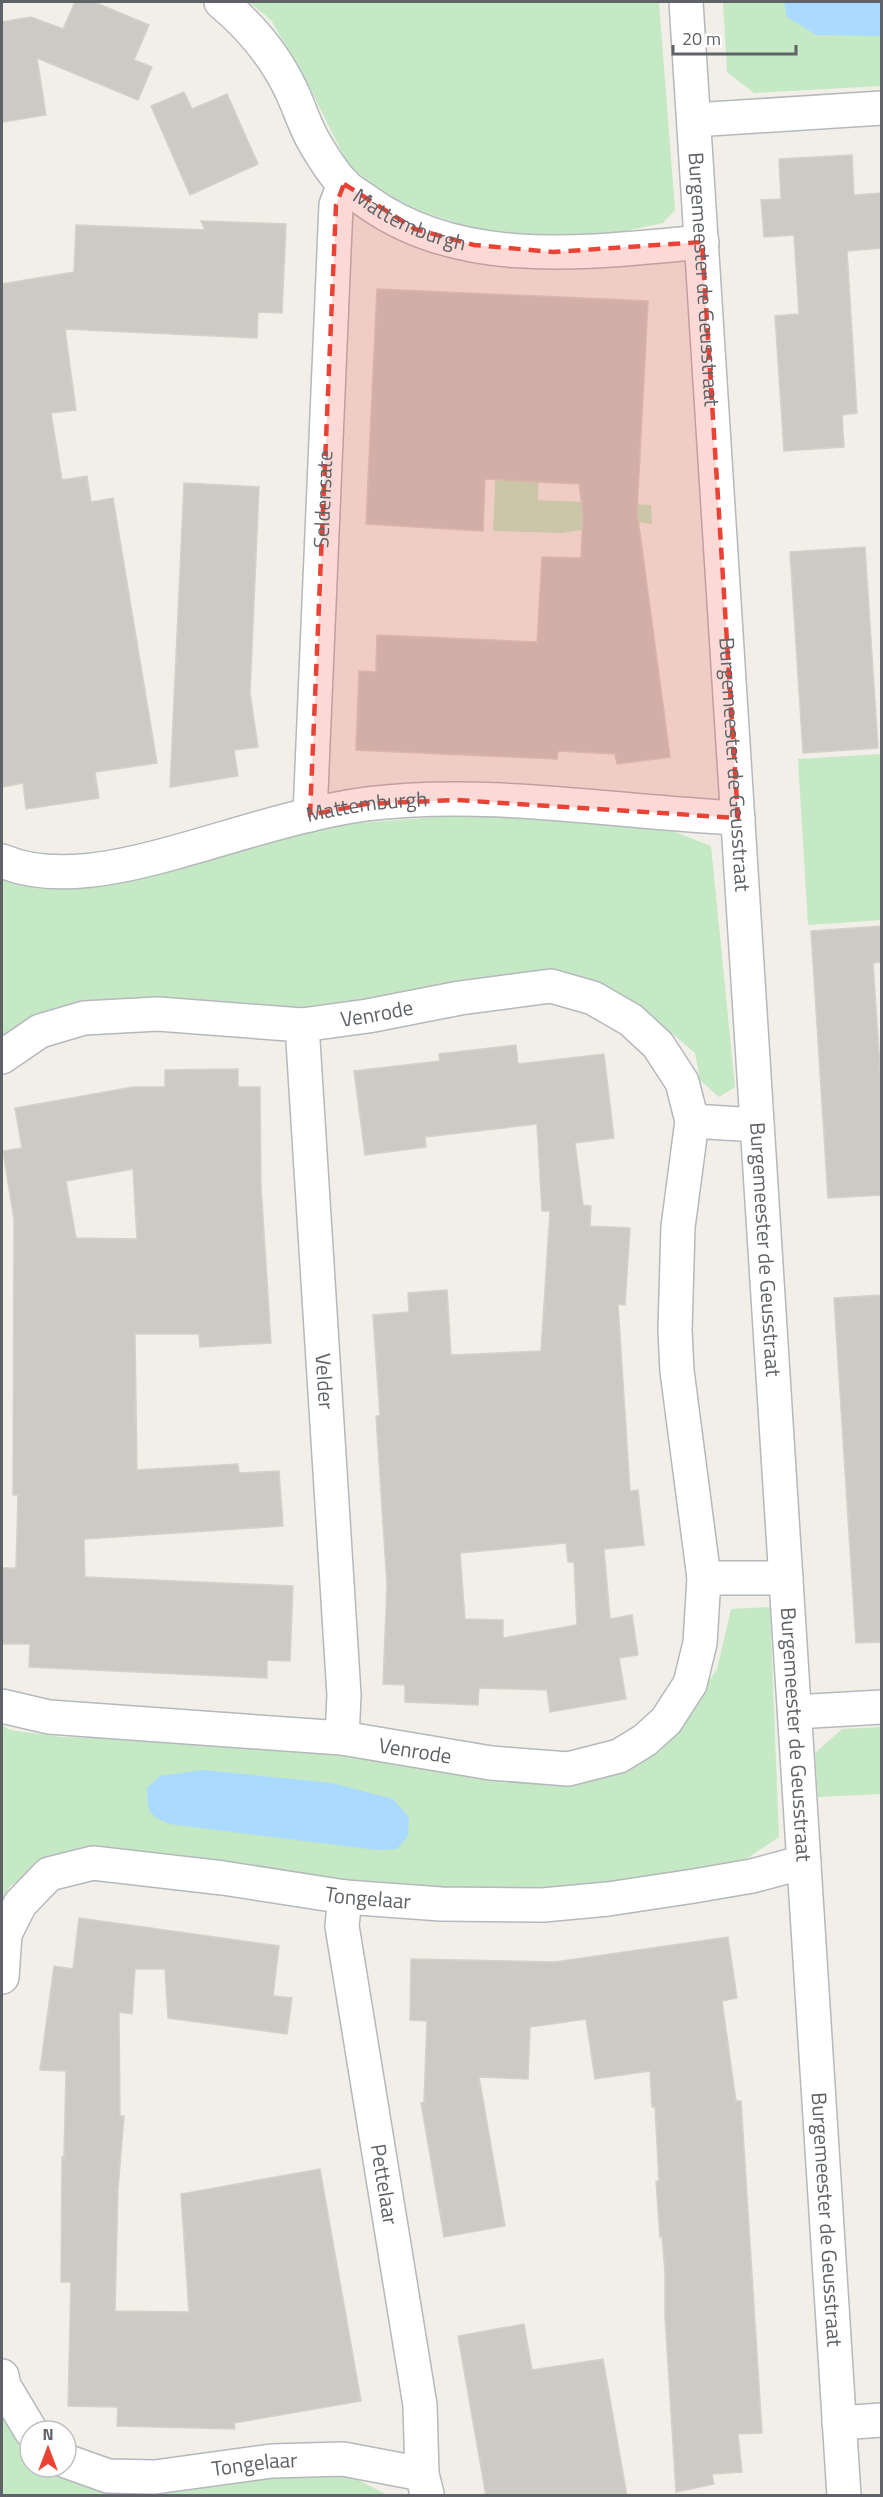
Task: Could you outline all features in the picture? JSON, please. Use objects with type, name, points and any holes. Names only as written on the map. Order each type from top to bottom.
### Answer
[{"type":"street","name":"Mattemburgh","points":[[221,2],[245,21],[271,53],[291,90],[312,139],[344,184],[380,211],[415,229],[474,245],[553,252],[595,251],[702,242]]},
{"type":"street","name":"Burgemeester de Geusstraat","points":[[686,2],[844,2496]]},
{"type":"street","points":[[694,120],[882,108]]},
{"type":"street","name":"Seldensate","points":[[310,815],[336,205],[344,184]]},
{"type":"street","name":"Mattemburgh","points":[[2,861],[37,871],[63,871],[148,860],[310,815],[366,804],[456,800],[577,805],[678,815],[738,818]]},
{"type":"street","name":"Venrode","points":[[2,1057],[40,1031],[84,1018],[158,1014],[302,1025],[368,1016],[460,998],[550,986],[593,998],[631,1020],[658,1045],[682,1082],[692,1121],[678,1227],[675,1330],[677,1371],[704,1578],[700,1643],[690,1684],[666,1720],[645,1740],[619,1756],[568,1769],[491,1763],[342,1738],[49,1717],[2,1706]]},
{"type":"street","name":"Velder","points":[[302,1025],[344,1695],[342,1738]]},
{"type":"street","points":[[692,1121],[757,1125]]},
{"type":"street","points":[[704,1578],[786,1578]]},
{"type":"street","points":[[795,1712],[882,1707]]},
{"type":"street","name":"Tongelaar","points":[[2,1977],[5,1934],[20,1904],[49,1874],[93,1863],[223,1878],[345,1897],[441,1904],[543,1905],[608,1899],[694,1886],[804,1862]]},
{"type":"street","name":"Pettelaar","points":[[345,1897],[342,1926],[420,2405],[425,2485]]},
{"type":"street","points":[[2,2376],[4,2386],[24,2419]]},
{"type":"street","points":[[839,2423],[882,2420]]},
{"type":"street","name":"Tongelaar","points":[[78,2465],[108,2476],[155,2477],[272,2461],[343,2459],[425,2485]]},
{"type":"highlighted area","points":[[344,184],[415,229],[474,245],[553,252],[702,242],[738,818],[456,800],[366,804],[310,815],[336,205]]},
{"type":"green space","points":[[249,2],[659,2],[675,210],[663,223],[605,235],[544,237],[468,227],[402,205],[349,167],[312,92],[271,20]]},
{"type":"green space","points":[[723,2],[881,2],[881,86],[754,93],[727,72]]},
{"type":"green space","points":[[499,398],[541,399],[538,500],[651,505],[652,524],[638,522],[562,533],[493,531]]},
{"type":"green space","points":[[881,754],[881,920],[808,925],[798,759]]},
{"type":"green space","points":[[460,815],[593,822],[670,830],[711,846],[735,1087],[719,1097],[700,1080],[695,1053],[660,1023],[610,992],[413,1000],[2,1041],[2,877],[175,869],[336,825]]},
{"type":"green space","points":[[770,1607],[779,1837],[734,1867],[554,1893],[473,1893],[65,1854],[10,1886],[2,1901],[2,1725],[10,1730],[62,1737],[247,1742],[529,1774],[674,1735],[717,1669],[731,1609]]},
{"type":"green space","points":[[881,1727],[881,1794],[818,1797],[815,1753],[842,1729]]},
{"type":"green space","points":[[2,2413],[18,2443],[18,2479],[78,2479],[78,2468],[278,2471],[351,2476],[387,2495],[2,2495]]},
{"type":"water","points":[[784,2],[881,2],[881,36],[816,35],[787,17]]},
{"type":"water","points":[[203,1770],[332,1783],[393,1799],[409,1817],[408,1836],[397,1849],[377,1850],[169,1824],[150,1811],[147,1788],[160,1776]]},
{"type":"building","points":[[75,2],[94,2],[149,25],[134,60],[152,67],[138,100],[37,58],[46,115],[2,122],[2,22],[31,17],[63,29]]},
{"type":"building","points":[[184,92],[192,109],[227,94],[258,164],[190,195],[151,106]]},
{"type":"building","points":[[852,155],[854,195],[882,193],[882,248],[847,251],[857,413],[842,415],[844,447],[784,451],[775,316],[799,314],[794,235],[764,237],[761,200],[781,199],[779,159]]},
{"type":"building","points":[[201,221],[286,224],[282,313],[258,312],[257,338],[65,329],[76,410],[51,413],[62,480],[87,476],[91,502],[113,498],[157,763],[95,772],[99,798],[26,809],[23,783],[2,787],[2,284],[74,272],[76,225],[205,230]]},
{"type":"building","points":[[377,289],[648,301],[637,511],[670,757],[617,764],[615,754],[558,751],[557,759],[356,750],[359,671],[376,672],[377,635],[537,642],[542,557],[581,558],[583,513],[579,484],[485,479],[483,531],[366,524]]},
{"type":"building","points":[[184,483],[259,487],[250,693],[258,747],[234,750],[238,776],[170,787]]},
{"type":"building","points":[[865,547],[878,748],[803,753],[790,552]]},
{"type":"building","points":[[882,926],[882,962],[873,963],[882,1097],[882,1195],[828,1198],[811,931]]},
{"type":"building","points":[[516,1045],[518,1064],[604,1054],[614,1138],[575,1143],[583,1205],[591,1206],[590,1226],[630,1228],[625,1305],[618,1304],[630,1491],[638,1490],[644,1545],[604,1549],[610,1619],[632,1615],[638,1655],[619,1658],[626,1699],[550,1712],[547,1690],[479,1688],[478,1705],[405,1702],[405,1685],[383,1684],[387,1585],[376,1416],[380,1416],[373,1315],[409,1312],[408,1293],[447,1290],[451,1355],[541,1351],[550,1211],[542,1211],[537,1124],[425,1137],[426,1147],[365,1155],[354,1071],[440,1061],[439,1054]],"holes":[[[566,1543],[568,1562],[574,1562],[577,1625],[503,1638],[503,1620],[465,1619],[460,1553]]]},
{"type":"building","points":[[238,1069],[238,1087],[260,1087],[261,1186],[271,1343],[200,1347],[199,1334],[135,1334],[137,1470],[238,1464],[239,1473],[279,1471],[283,1526],[84,1539],[85,1577],[293,1586],[290,1661],[267,1660],[267,1678],[29,1667],[30,1644],[2,1644],[2,1568],[16,1568],[18,1495],[13,1495],[14,1220],[3,1151],[22,1148],[15,1108],[133,1087],[165,1087],[165,1070]],"holes":[[[133,1169],[137,1239],[76,1238],[66,1181]]]},
{"type":"building","points":[[882,1295],[882,1642],[856,1643],[834,1298]]},
{"type":"building","points":[[79,1918],[279,1946],[273,1996],[292,1998],[287,2034],[168,2018],[165,1969],[135,1969],[132,2014],[119,2012],[120,2116],[124,2116],[118,2189],[115,2311],[189,2312],[181,2194],[320,2169],[361,2401],[234,2423],[235,2429],[117,2426],[118,2407],[68,2406],[71,2282],[61,2282],[62,2157],[64,2157],[66,2071],[40,2070],[54,1966],[73,1969]]},
{"type":"building","points":[[728,1937],[737,1998],[722,2001],[736,2101],[741,2101],[762,2433],[738,2434],[742,2472],[712,2474],[714,2484],[676,2492],[665,2316],[665,2272],[656,2181],[659,2181],[655,2107],[652,2107],[650,2071],[595,2079],[586,2019],[530,2027],[528,2079],[479,2077],[505,2226],[444,2237],[421,2103],[424,2102],[427,2021],[410,2020],[411,1959],[555,1962]]},
{"type":"building","points":[[524,2324],[532,2370],[603,2359],[627,2496],[486,2496],[458,2336]]}]
